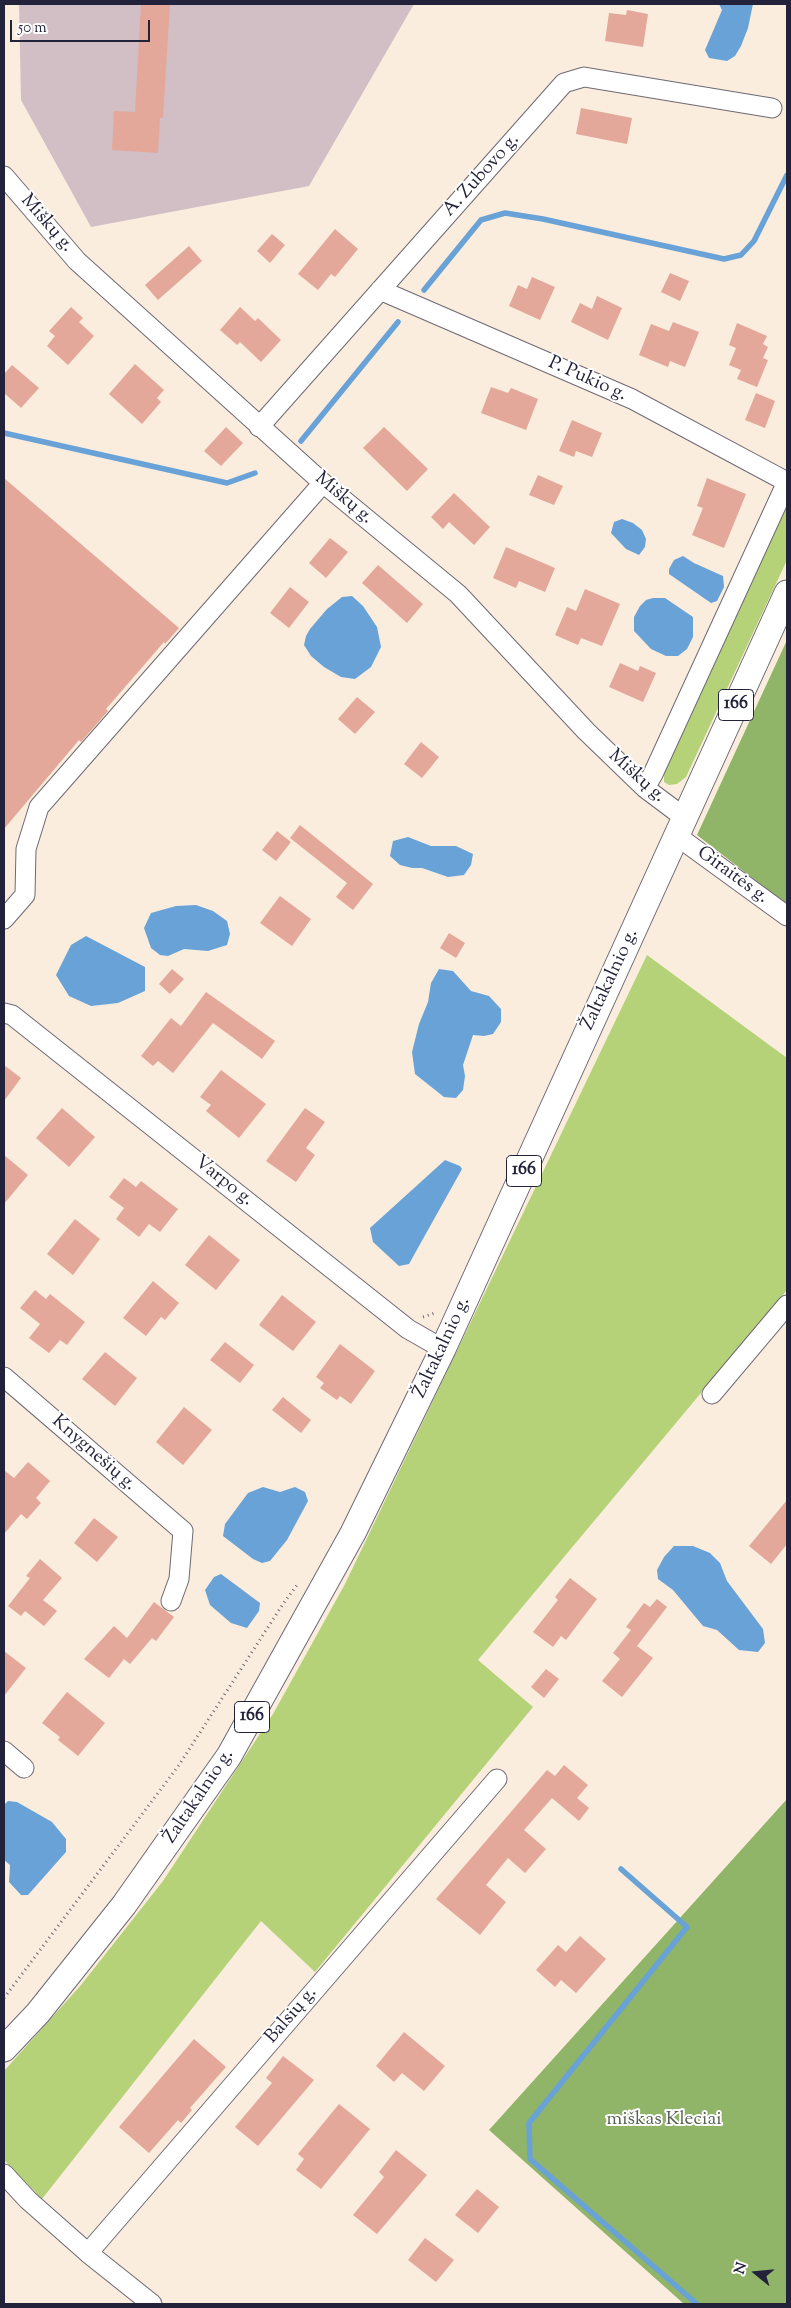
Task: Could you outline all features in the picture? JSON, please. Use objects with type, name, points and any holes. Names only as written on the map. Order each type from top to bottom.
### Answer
[{"type":"main road","name":"Žaltakalnio g.","points":[[4,2049],[38,2013],[124,1905],[229,1756],[276,1675],[353,1534],[443,1348],[787,593]]},
{"type":"street","name":"A. Zubovo g.","points":[[259,427],[564,83],[584,77],[772,108]]},
{"type":"street","name":"Miškų g.","points":[[4,176],[77,261],[323,483],[458,594],[586,731],[645,788],[681,827]]},
{"type":"street","name":"P. Pukio g.","points":[[380,290],[632,399],[787,482]]},
{"type":"street","points":[[645,788],[787,482]]},
{"type":"street","points":[[4,919],[25,895],[26,849],[39,807],[323,483]]},
{"type":"street","name":"Giraitės g.","points":[[681,827],[787,916]]},
{"type":"street","name":"Varpo g.","points":[[4,1013],[12,1015],[414,1332],[443,1348]]},
{"type":"street","points":[[712,1394],[787,1305]]},
{"type":"street","name":"Knygnešių g.","points":[[4,1377],[183,1531],[179,1579],[170,1601]]},
{"type":"street","points":[[4,1751],[24,1768]]},
{"type":"street","name":"Balsių g.","points":[[88,2253],[497,1778]]},
{"type":"street","points":[[4,2174],[28,2200],[88,2253],[152,2304]]},
{"type":"path","points":[[414,1332],[420,1318],[434,1314],[439,1310]]},
{"type":"path","points":[[4,1998],[179,1765],[282,1604],[299,1583]]},
{"type":"shaded area","points":[[19,4],[414,4],[309,186],[91,227],[21,100]]},
{"type":"green space","points":[[787,505],[787,560],[686,777],[677,784],[669,785],[664,782],[664,772]]},
{"type":"green space","points":[[787,640],[787,905],[697,835]]},
{"type":"green space","points":[[647,955],[787,1058],[787,1290],[478,1660],[533,1707],[315,1972],[261,1921],[42,2199],[4,2160],[4,2071],[81,1985],[163,1881],[273,1714],[345,1584]]},
{"type":"green space","name":"miškas Kleciai","points":[[787,1799],[787,2304],[684,2304],[489,2130]]},
{"type":"water","points":[[719,4],[753,4],[748,28],[741,46],[735,56],[727,61],[709,58],[705,50],[722,10]]},
{"type":"water","points":[[622,519],[633,523],[642,530],[646,539],[645,547],[639,555],[626,549],[611,533],[614,522]]},
{"type":"water","points":[[683,556],[723,576],[724,587],[717,601],[711,603],[669,574],[669,569],[674,560]]},
{"type":"water","points":[[352,596],[363,606],[377,627],[381,647],[371,667],[355,679],[341,677],[324,667],[311,656],[304,645],[310,629],[327,609],[342,597]]},
{"type":"water","points":[[665,598],[693,617],[693,637],[687,649],[678,656],[666,656],[651,649],[634,631],[634,617],[640,606],[646,600]]},
{"type":"water","points":[[408,837],[431,846],[456,846],[473,854],[471,865],[464,875],[448,877],[422,868],[400,865],[390,856],[393,841]]},
{"type":"water","points":[[196,905],[213,911],[227,921],[230,934],[227,945],[208,951],[184,949],[168,956],[160,955],[151,948],[144,928],[151,913],[176,906]]},
{"type":"water","points":[[86,936],[145,967],[145,991],[118,1003],[91,1006],[69,996],[56,975],[71,945]]},
{"type":"water","points":[[439,969],[453,971],[471,991],[489,996],[501,1009],[501,1022],[493,1034],[484,1036],[473,1035],[463,1065],[465,1076],[463,1090],[456,1098],[444,1097],[415,1074],[412,1052],[419,1024],[428,1002],[431,983]]},
{"type":"water","points":[[445,1160],[460,1166],[462,1169],[409,1264],[399,1266],[373,1242],[370,1228]]},
{"type":"water","points":[[263,1487],[280,1492],[295,1487],[305,1492],[308,1501],[287,1540],[270,1561],[262,1563],[253,1559],[223,1536],[225,1524],[248,1493]]},
{"type":"water","points":[[674,1546],[693,1546],[710,1553],[720,1563],[727,1581],[763,1629],[765,1643],[758,1652],[739,1650],[717,1630],[703,1626],[673,1590],[658,1579],[657,1570],[664,1557]]},
{"type":"water","points":[[221,1574],[260,1603],[259,1611],[247,1628],[231,1623],[210,1605],[205,1590],[214,1577]]},
{"type":"water","points":[[8,1801],[17,1802],[52,1822],[66,1839],[66,1852],[28,1895],[21,1895],[9,1882],[10,1865],[4,1860],[4,1805]]},
{"type":"building","points":[[141,4],[170,4],[163,118],[160,118],[158,153],[112,150],[114,111],[135,112]]},
{"type":"building","points":[[627,10],[648,14],[643,47],[605,41],[609,13],[626,15]]},
{"type":"building","points":[[581,108],[632,118],[627,144],[576,134]]},
{"type":"building","points":[[335,229],[358,249],[335,277],[331,274],[318,290],[298,274]]},
{"type":"building","points":[[272,234],[285,245],[270,263],[257,251]]},
{"type":"building","points":[[189,246],[202,261],[158,300],[145,285]]},
{"type":"building","points":[[670,273],[689,281],[680,301],[661,292]]},
{"type":"building","points":[[532,277],[555,287],[540,320],[509,306],[518,285],[527,289]]},
{"type":"building","points":[[597,296],[622,308],[608,340],[571,322],[580,303],[592,309]]},
{"type":"building","points":[[71,307],[83,318],[79,322],[94,336],[68,365],[47,346],[55,336],[49,331]]},
{"type":"building","points":[[240,307],[255,321],[258,318],[281,340],[261,362],[240,342],[237,345],[220,330]]},
{"type":"building","points":[[673,322],[699,332],[685,367],[670,361],[668,367],[639,355],[651,324],[669,331]]},
{"type":"building","points":[[737,323],[767,336],[763,344],[768,347],[763,358],[768,360],[757,387],[737,379],[741,370],[729,365],[736,348],[729,345]]},
{"type":"building","points":[[135,364],[164,390],[157,398],[161,402],[142,424],[109,394]]},
{"type":"building","points":[[12,365],[39,388],[21,408],[4,393],[4,374]]},
{"type":"building","points":[[491,387],[508,393],[511,388],[538,399],[526,430],[481,413]]},
{"type":"building","points":[[756,393],[775,401],[765,428],[745,420]]},
{"type":"building","points":[[572,420],[602,433],[592,457],[576,451],[574,457],[559,451]]},
{"type":"building","points":[[226,427],[243,443],[221,466],[204,451]]},
{"type":"building","points":[[384,427],[428,469],[407,491],[363,448]]},
{"type":"building","points":[[538,475],[563,486],[554,505],[529,495]]},
{"type":"building","points":[[4,478],[179,628],[165,644],[164,642],[106,709],[108,711],[81,742],[79,740],[4,829]]},
{"type":"building","points":[[707,478],[746,494],[724,548],[692,535],[703,508],[697,506]]},
{"type":"building","points":[[454,493],[490,527],[474,545],[449,522],[443,529],[431,517]]},
{"type":"building","points":[[330,538],[348,552],[326,578],[309,563]]},
{"type":"building","points":[[506,547],[555,568],[545,592],[519,581],[516,588],[493,578]]},
{"type":"building","points":[[378,565],[423,604],[407,623],[362,583]]},
{"type":"building","points":[[290,587],[309,602],[289,628],[270,613]]},
{"type":"building","points":[[585,589],[620,604],[602,646],[581,638],[578,645],[555,635],[567,607],[576,611]]},
{"type":"building","points":[[620,663],[638,671],[640,666],[656,673],[643,702],[609,687]]},
{"type":"building","points":[[357,697],[375,712],[355,734],[338,719]]},
{"type":"building","points":[[421,742],[439,757],[422,778],[404,764]]},
{"type":"building","points":[[300,825],[373,884],[353,910],[336,897],[347,883],[290,838]]},
{"type":"building","points":[[277,831],[291,842],[276,861],[262,850]]},
{"type":"building","points":[[280,896],[311,919],[292,946],[260,923]]},
{"type":"building","points":[[449,933],[465,943],[456,958],[440,948]]},
{"type":"building","points":[[172,969],[184,979],[170,994],[159,984]]},
{"type":"building","points":[[206,992],[275,1041],[262,1059],[213,1023],[173,1073],[158,1061],[153,1066],[141,1056],[171,1018],[181,1026]]},
{"type":"building","points":[[4,1065],[21,1078],[4,1101]]},
{"type":"building","points":[[221,1070],[266,1104],[239,1138],[206,1111],[211,1105],[200,1097]]},
{"type":"building","points":[[62,1108],[95,1137],[69,1167],[36,1138]]},
{"type":"building","points":[[305,1108],[325,1122],[306,1148],[315,1155],[296,1182],[266,1161]]},
{"type":"building","points":[[4,1155],[28,1175],[4,1204]]},
{"type":"building","points":[[124,1178],[136,1187],[141,1181],[178,1209],[160,1232],[149,1224],[139,1237],[116,1219],[124,1208],[109,1197]]},
{"type":"building","points":[[75,1219],[100,1239],[73,1275],[47,1254]]},
{"type":"building","points":[[209,1235],[240,1260],[216,1290],[185,1265]]},
{"type":"building","points":[[153,1281],[179,1303],[165,1320],[161,1317],[146,1336],[123,1318]]},
{"type":"building","points":[[35,1290],[46,1299],[50,1294],[85,1322],[67,1345],[60,1340],[49,1353],[29,1338],[40,1324],[20,1308]]},
{"type":"building","points":[[282,1295],[316,1322],[293,1351],[259,1325]]},
{"type":"building","points":[[225,1342],[254,1365],[240,1383],[210,1360]]},
{"type":"building","points":[[340,1344],[375,1371],[351,1404],[340,1396],[337,1400],[320,1388],[324,1383],[316,1377]]},
{"type":"building","points":[[105,1352],[137,1378],[115,1406],[82,1379]]},
{"type":"building","points":[[283,1397],[311,1420],[301,1433],[272,1410]]},
{"type":"building","points":[[184,1407],[212,1430],[183,1465],[156,1442]]},
{"type":"building","points":[[28,1462],[50,1481],[36,1498],[41,1503],[27,1519],[21,1514],[4,1534],[4,1470],[14,1478]]},
{"type":"building","points":[[787,1500],[787,1544],[771,1564],[749,1546]]},
{"type":"building","points":[[94,1518],[118,1537],[97,1562],[74,1543]]},
{"type":"building","points":[[40,1559],[62,1578],[43,1600],[57,1611],[44,1626],[25,1611],[21,1616],[8,1606],[30,1578],[26,1576]]},
{"type":"building","points":[[570,1578],[597,1599],[566,1640],[561,1636],[553,1647],[533,1632],[558,1600],[555,1597]]},
{"type":"building","points":[[657,1599],[667,1607],[637,1646],[653,1658],[622,1697],[602,1681],[620,1659],[613,1653],[631,1630],[626,1627],[644,1603],[650,1607]]},
{"type":"building","points":[[154,1602],[174,1617],[156,1641],[152,1638],[130,1664],[124,1659],[109,1678],[84,1659],[114,1626],[127,1638]]},
{"type":"building","points":[[4,1651],[26,1668],[4,1696]]},
{"type":"building","points":[[546,1669],[559,1679],[544,1698],[531,1687]]},
{"type":"building","points":[[67,1692],[105,1723],[78,1756],[58,1740],[60,1737],[42,1723]]},
{"type":"building","points":[[564,1765],[588,1785],[577,1798],[589,1808],[579,1821],[552,1798],[524,1830],[546,1849],[525,1873],[508,1858],[486,1885],[506,1902],[480,1935],[436,1899],[547,1770],[555,1776]]},
{"type":"building","points":[[580,1936],[606,1959],[576,1993],[561,1980],[555,1987],[536,1970],[558,1945],[566,1952]]},
{"type":"building","points":[[404,2032],[445,2066],[424,2091],[402,2073],[394,2082],[376,2066]]},
{"type":"building","points":[[194,2039],[226,2067],[190,2108],[192,2110],[181,2123],[178,2120],[149,2153],[119,2127]]},
{"type":"building","points":[[283,2056],[314,2080],[258,2146],[235,2127],[272,2083],[266,2078]]},
{"type":"building","points":[[339,2104],[370,2129],[321,2189],[296,2170],[304,2159],[298,2154]]},
{"type":"building","points":[[396,2150],[427,2175],[377,2234],[353,2215],[384,2177],[379,2172]]},
{"type":"building","points":[[477,2189],[499,2207],[478,2233],[455,2215]]},
{"type":"building","points":[[425,2238],[454,2260],[436,2282],[408,2260]]},
{"type":"waterway","points":[[424,290],[481,220],[505,213],[543,219],[724,259],[741,255],[754,241],[787,175]]},
{"type":"waterway","points":[[301,441],[398,322]]},
{"type":"waterway","points":[[4,433],[227,483],[255,473]]},
{"type":"waterway","points":[[621,1869],[687,1927],[529,2123],[530,2159],[697,2304]]}]
